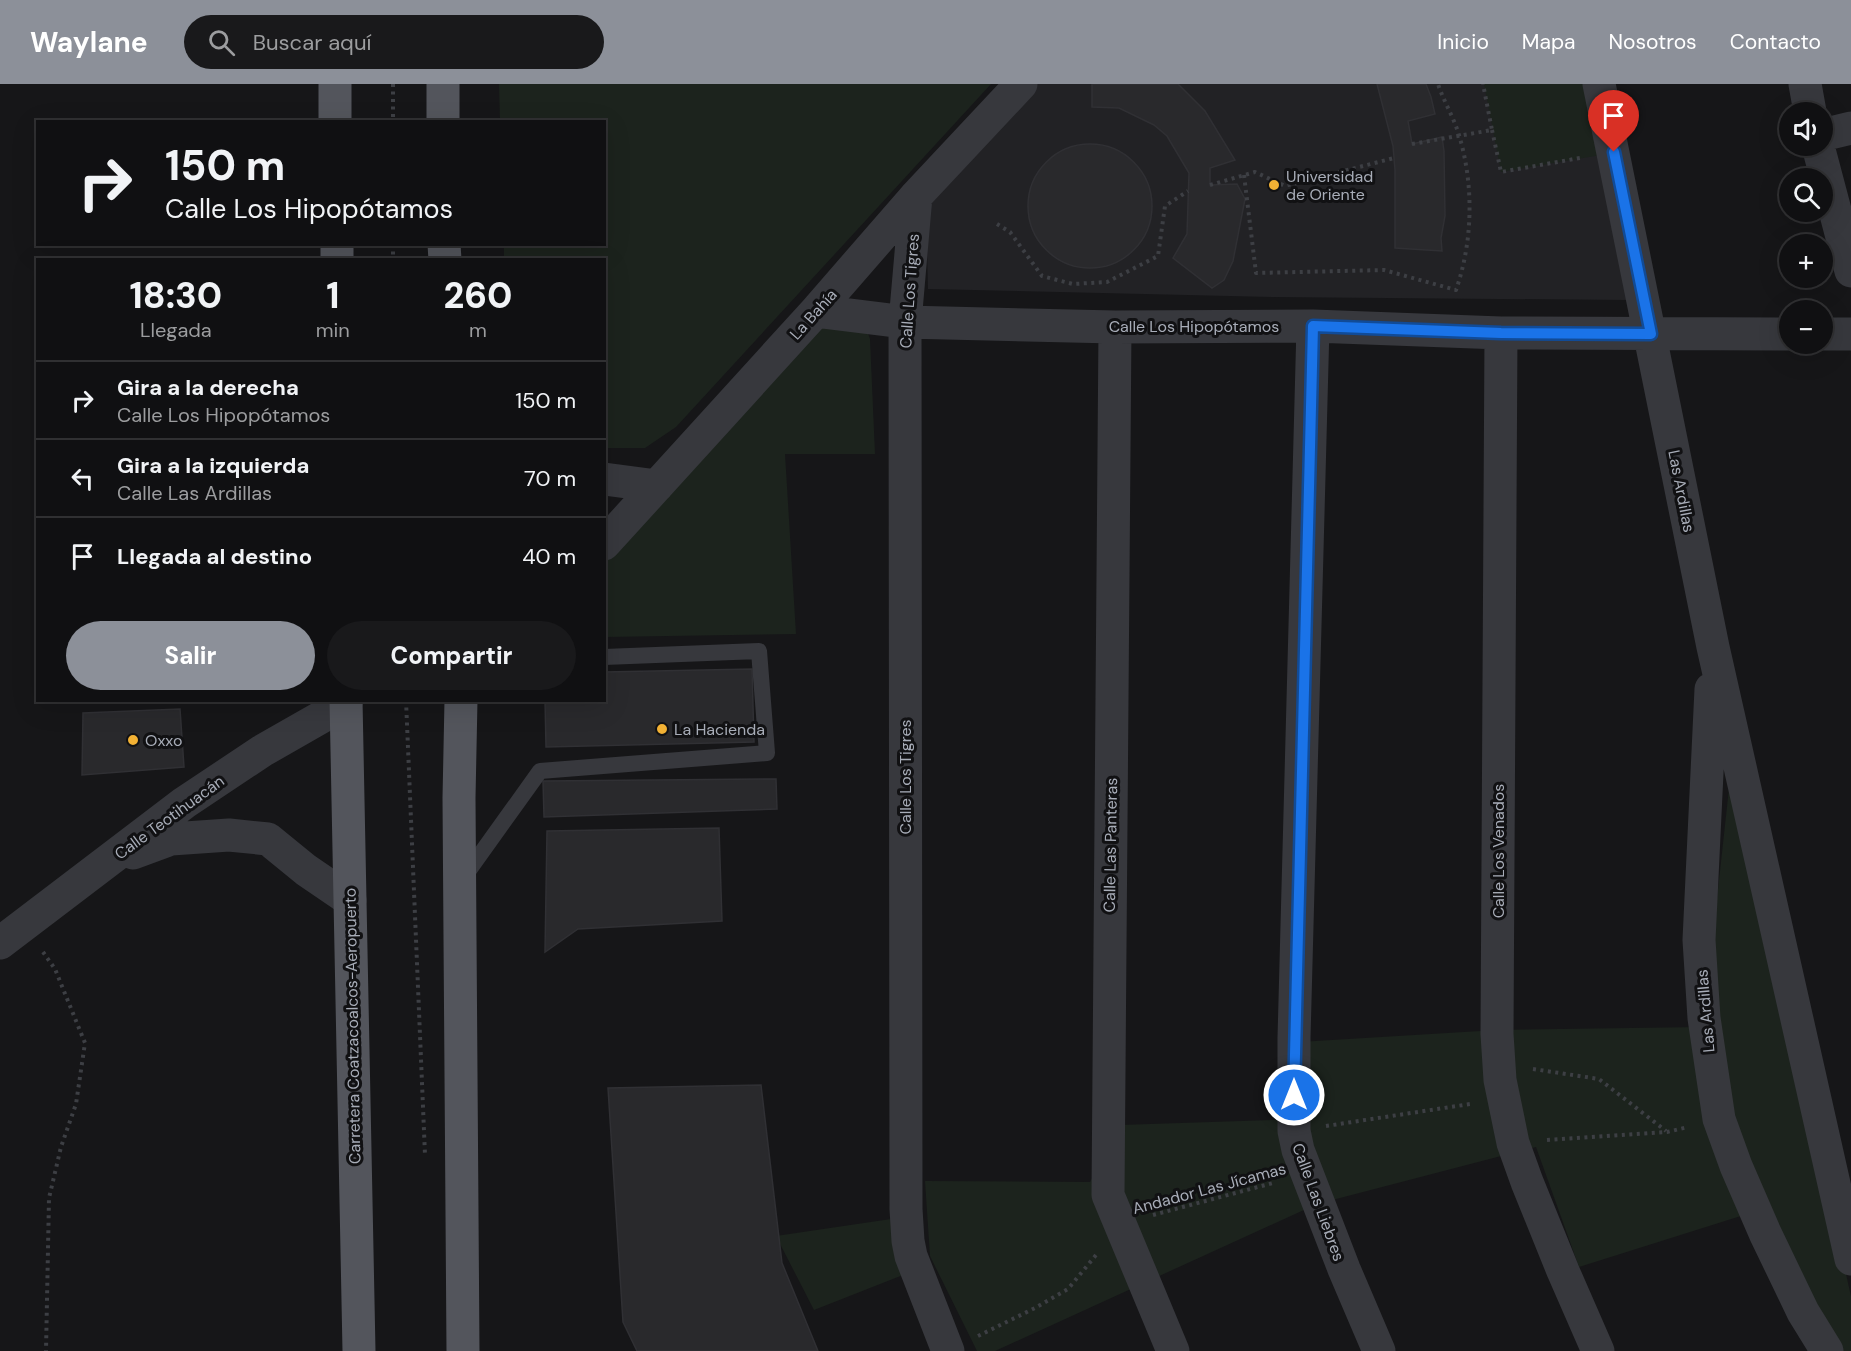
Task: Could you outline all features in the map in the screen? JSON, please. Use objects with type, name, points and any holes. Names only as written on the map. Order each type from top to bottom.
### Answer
[{"type":"main road","points":[[334,84],[335,120]]},
{"type":"main road","points":[[443,84],[443,120]]},
{"type":"main road","name":"Carretera Coatzacoalcos-Aeropuerto","points":[[346,702],[359,1351]]},
{"type":"main road","points":[[462,702],[459,788],[463,1351]]},
{"type":"street","name":"La Bahía","points":[[606,542],[816,311],[916,196],[1021,84]]},
{"type":"street","name":"Las Ardillas","points":[[1599,84],[1713,647],[1851,1259]]},
{"type":"street","points":[[1805,84],[1808,102]]},
{"type":"street","points":[[1833,132],[1851,128]]},
{"type":"street","points":[[1821,156],[1851,271]]},
{"type":"street","name":"Calle Los Tigres","points":[[916,196],[905,322],[906,1209],[911,1256],[948,1351]]},
{"type":"street","name":"Calle Los Hipopótamos","points":[[816,311],[905,322],[1115,327],[1313,326],[1501,333],[1779,334]]},
{"type":"street","name":"Calle Las Liebres","points":[[1313,326],[1294,1038],[1294,1131],[1306,1174],[1379,1351]]},
{"type":"street","name":"Calle Las Panteras","points":[[1115,327],[1108,1195],[1173,1351]]},
{"type":"street","name":"Calle Los Venados","points":[[1501,333],[1497,1022],[1499,1065],[1513,1143],[1558,1260],[1598,1351]]},
{"type":"street","points":[[1833,334],[1851,334]]},
{"type":"street","points":[[606,479],[657,486]]},
{"type":"street","name":"Las Ardillas","points":[[1713,647],[1699,940],[1704,1018],[1719,1119],[1736,1166],[1765,1233],[1803,1312],[1827,1351]]},
{"type":"street","name":"Calle Teotihuacán","points":[[13,934],[194,796],[262,751],[346,702]]},
{"type":"street","points":[[103,864],[171,839],[229,835],[268,839],[306,870],[350,900]]},
{"type":"lane","points":[[460,883],[540,771],[767,753],[759,651],[606,657]]},
{"type":"path","points":[[393,84],[393,120]]},
{"type":"path","points":[[1244,175],[1256,273],[1384,270],[1456,290],[1465,265],[1469,224],[1469,190],[1459,136],[1438,84]]},
{"type":"path","points":[[1484,84],[1501,172],[1590,157]]},
{"type":"path","points":[[1412,144],[1492,130]]},
{"type":"path","points":[[1210,185],[1255,172],[1285,186],[1394,158]]},
{"type":"path","points":[[997,224],[1010,232],[1042,276],[1073,284],[1107,282],[1158,256],[1165,206],[1188,190]]},
{"type":"path","points":[[406,702],[425,1163]]},
{"type":"path","points":[[13,934],[55,969],[85,1043],[76,1104],[61,1147],[49,1198],[46,1351]]},
{"type":"path","points":[[1499,1065],[1599,1079],[1667,1132]]},
{"type":"path","points":[[1294,1131],[1504,1099]]},
{"type":"path","points":[[1513,1143],[1667,1132],[1719,1119]]},
{"type":"path","name":"Andador Las Jícamas","points":[[948,1351],[1068,1289],[1120,1225],[1306,1174]]},
{"type":"shaded area","points":[[499,84],[991,84],[676,427],[645,448],[606,448],[606,258],[504,258],[504,246],[606,246],[606,120],[500,120]]},
{"type":"shaded area","name":"Universidad de Oriente","points":[[1033,84],[1587,84],[1628,300],[1273,297],[928,289],[926,205]]},
{"type":"shaded area","points":[[1484,84],[1587,84],[1601,155],[1501,172]]},
{"type":"shaded area","points":[[810,322],[866,328],[870,339],[875,454],[785,454],[796,634],[606,637],[606,562]]},
{"type":"shaded area","points":[[1731,770],[1851,1296],[1851,1351],[1834,1351],[1763,1209],[1579,1267],[1536,1147],[1317,1204],[995,1351],[977,1351],[930,1256],[925,1181],[1090,1182],[1120,1125],[1299,1119],[1299,1042],[1497,1030],[1703,1027]]},
{"type":"shaded area","points":[[891,1219],[903,1275],[814,1310],[776,1236]]},
{"type":"building","points":[[1092,84],[1178,84],[1205,111],[1235,160],[1210,168],[1210,185],[1237,184],[1245,199],[1233,261],[1224,280],[1212,288],[1173,258],[1187,234],[1189,173],[1167,136],[1154,125],[1119,108],[1092,107]]},
{"type":"building","points":[[1377,84],[1426,84],[1435,114],[1408,121],[1412,144],[1442,137],[1445,216],[1441,238],[1442,251],[1395,248],[1393,146]]},
{"type":"building","points":[[1090,144],[1114,148],[1134,162],[1148,182],[1152,206],[1148,230],[1134,250],[1114,264],[1090,268],[1066,264],[1046,250],[1032,230],[1028,206],[1032,182],[1046,162],[1066,148]]},
{"type":"building","points":[[752,669],[754,742],[546,747],[545,702],[606,702],[606,672]]},
{"type":"building","name":"Oxxo","points":[[180,709],[184,767],[82,775],[83,713]]},
{"type":"building","points":[[776,779],[777,809],[544,817],[543,781]]},
{"type":"building","points":[[719,828],[722,921],[578,929],[545,952],[547,831]]},
{"type":"building","points":[[761,1085],[782,1263],[818,1351],[637,1351],[623,1322],[608,1088]]},
{"type":"place","name":"Universidad de Oriente","points":[[1274,185]]},
{"type":"place","name":"La Hacienda","points":[[662,729]]},
{"type":"place","name":"Oxxo","points":[[133,740]]},
{"type":"route","points":[[1294,1095],[1313,326],[1501,333],[1651,334],[1614,152]]}]
